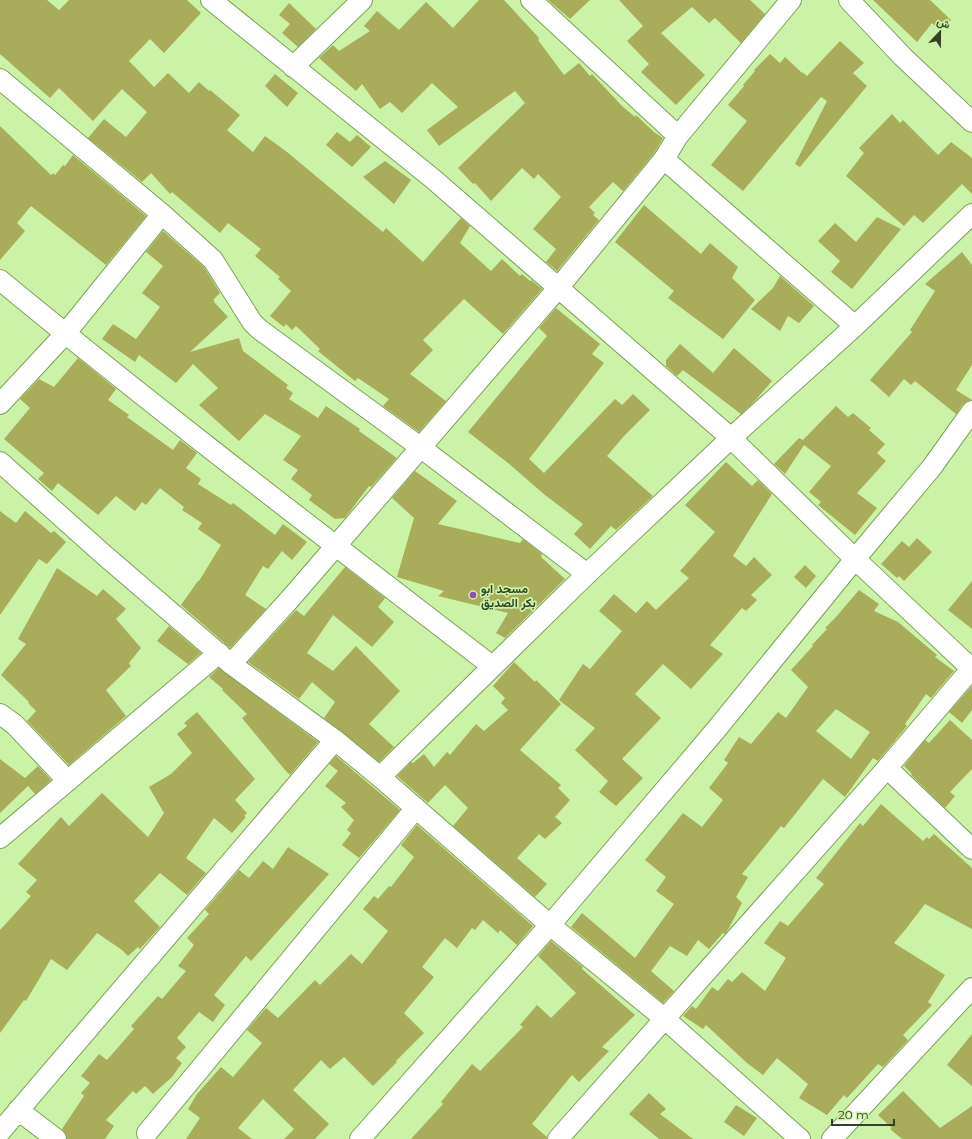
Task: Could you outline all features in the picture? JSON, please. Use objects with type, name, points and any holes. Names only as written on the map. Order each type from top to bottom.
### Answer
[{"type":"street","points":[[212,0],[432,178],[731,438],[855,559],[972,669],[887,768],[558,1139]]},
{"type":"street","points":[[293,66],[362,0]]},
{"type":"street","points":[[531,0],[678,136]]},
{"type":"street","points":[[0,838],[68,781],[225,659],[336,545],[559,287],[664,159],[678,136],[791,0]]},
{"type":"street","points":[[850,0],[903,57],[972,122]]},
{"type":"street","points":[[0,79],[162,214],[213,260],[252,322],[259,329],[420,447],[587,574]]},
{"type":"street","points":[[664,159],[855,326]]},
{"type":"street","points":[[0,404],[65,334],[162,214]]},
{"type":"street","points":[[380,777],[587,574],[731,438],[855,326],[972,214]]},
{"type":"street","points":[[0,280],[65,334],[184,428],[492,666]]},
{"type":"street","points":[[365,1137],[550,925],[715,731],[932,467],[972,411]]},
{"type":"street","points":[[0,464],[225,659],[335,740],[380,777],[550,925],[664,1019],[800,1139]]},
{"type":"street","points":[[0,714],[14,724],[68,781]]},
{"type":"street","points":[[0,1132],[335,740]]},
{"type":"street","points":[[887,768],[972,849]]},
{"type":"street","points":[[147,1133],[416,808]]},
{"type":"street","points":[[832,1139],[972,988]]},
{"type":"street","points":[[18,1110],[56,1139]]},
{"type":"building","points":[[0,0],[47,0],[59,10],[69,0],[187,0],[201,13],[164,53],[150,39],[129,61],[154,87],[168,73],[189,93],[199,82],[240,115],[227,130],[253,152],[265,136],[287,152],[383,232],[386,228],[423,262],[461,218],[470,226],[460,243],[491,271],[502,259],[520,276],[522,274],[542,289],[503,334],[464,299],[423,340],[433,350],[410,374],[446,401],[419,432],[383,406],[389,399],[358,378],[355,381],[318,351],[320,349],[296,326],[292,330],[286,324],[284,327],[270,316],[291,291],[278,279],[280,277],[255,256],[261,249],[228,223],[220,233],[172,192],[170,194],[151,173],[142,182],[88,138],[104,119],[126,137],[147,112],[122,89],[93,121],[59,88],[50,98],[0,54]]},
{"type":"building","points":[[479,0],[504,0],[539,38],[538,40],[564,75],[579,63],[590,76],[592,74],[622,106],[635,117],[636,115],[654,132],[663,138],[655,152],[623,191],[613,182],[589,207],[595,213],[593,215],[599,220],[557,271],[546,262],[556,249],[533,229],[561,197],[538,174],[534,179],[522,168],[491,201],[475,183],[473,184],[458,168],[525,103],[515,91],[439,146],[427,130],[458,107],[432,83],[402,113],[390,102],[380,109],[362,84],[356,91],[319,58],[333,45],[339,51],[370,31],[364,26],[377,11],[399,30],[426,2],[453,28]]},
{"type":"building","points":[[548,0],[590,0],[570,19]]},
{"type":"building","points":[[619,0],[750,0],[765,14],[741,43],[715,18],[709,23],[692,7],[661,33],[705,75],[676,105],[641,72],[649,64],[627,41],[643,26]]},
{"type":"building","points":[[873,0],[930,0],[951,20],[940,31],[932,23],[917,42]]},
{"type":"building","points":[[289,3],[316,29],[298,47],[282,33],[290,24],[279,15]]},
{"type":"building","points":[[840,41],[864,63],[853,73],[867,86],[800,167],[795,164],[827,101],[821,97],[743,191],[711,165],[747,121],[728,105],[744,86],[743,85],[755,71],[754,70],[770,54],[780,63],[785,57],[807,76]]},
{"type":"building","points":[[275,74],[298,93],[287,107],[265,86]]},
{"type":"building","points":[[892,114],[900,123],[903,120],[938,155],[951,142],[972,158],[972,194],[962,184],[923,223],[914,215],[904,226],[846,176],[864,153],[859,148]]},
{"type":"building","points":[[0,126],[51,175],[53,173],[55,175],[63,165],[65,166],[73,155],[146,216],[106,265],[31,206],[17,223],[25,231],[0,260]]},
{"type":"building","points":[[337,132],[350,142],[357,135],[371,147],[352,167],[326,145]]},
{"type":"building","points":[[385,161],[411,180],[394,204],[363,177]]},
{"type":"building","points":[[644,205],[701,254],[710,243],[738,267],[732,278],[755,300],[723,339],[668,298],[674,291],[615,242]]},
{"type":"building","points":[[877,217],[901,229],[852,289],[831,272],[840,261],[818,241],[835,223],[856,242]]},
{"type":"building","points":[[163,231],[204,267],[220,293],[213,300],[228,317],[190,352],[239,338],[243,351],[288,385],[286,388],[293,393],[289,399],[318,418],[326,406],[360,429],[359,431],[397,458],[371,487],[369,486],[345,518],[335,519],[309,500],[312,495],[291,479],[298,470],[283,460],[301,436],[265,414],[239,441],[199,405],[218,388],[193,364],[176,383],[139,355],[135,362],[102,339],[113,324],[136,339],[160,307],[142,293],[163,266],[146,252]]},
{"type":"building","points":[[962,252],[972,265],[972,365],[956,390],[972,400],[963,404],[956,414],[915,381],[911,385],[904,379],[889,397],[870,380],[912,332],[910,330],[935,291],[925,284]]},
{"type":"building","points":[[780,276],[814,306],[799,323],[788,316],[780,331],[751,309],[773,288]]},
{"type":"building","points":[[556,308],[600,344],[592,354],[604,363],[529,459],[544,473],[615,399],[622,405],[633,394],[650,410],[624,436],[607,456],[653,496],[616,530],[611,526],[590,549],[574,534],[583,524],[468,432],[547,336],[539,328]]},
{"type":"building","points":[[680,344],[713,373],[734,348],[772,381],[754,402],[741,414],[683,370],[677,376],[666,366],[666,360]]},
{"type":"building","points":[[78,358],[116,389],[108,400],[129,415],[127,417],[173,450],[180,440],[197,453],[186,468],[201,479],[198,484],[231,505],[233,503],[275,535],[283,524],[307,542],[292,560],[282,551],[268,569],[263,566],[245,595],[266,609],[230,648],[181,605],[199,581],[221,545],[198,529],[202,523],[182,510],[184,507],[160,488],[146,505],[142,502],[135,511],[116,496],[98,515],[58,483],[52,491],[38,479],[44,473],[4,439],[30,408],[20,399],[39,379],[54,387]]},
{"type":"building","points":[[836,406],[848,417],[853,413],[871,428],[869,430],[885,444],[877,453],[886,461],[857,493],[877,508],[855,535],[818,505],[821,502],[809,492],[831,466],[804,445],[785,474],[774,464],[799,438],[803,440]]},
{"type":"building","points":[[726,462],[752,486],[758,480],[772,494],[733,556],[746,566],[754,557],[772,575],[751,595],[757,600],[746,611],[742,608],[710,645],[723,654],[691,689],[663,664],[635,694],[661,718],[622,759],[643,778],[616,806],[599,792],[608,781],[575,750],[595,728],[559,700],[583,664],[590,669],[622,631],[599,611],[614,594],[636,613],[647,601],[656,610],[689,578],[680,571],[715,532],[685,505]]},
{"type":"building","points":[[415,471],[457,501],[438,524],[520,543],[523,539],[542,554],[541,557],[565,579],[505,638],[496,633],[508,613],[438,596],[444,591],[397,577],[414,518],[392,498]]},
{"type":"building","points":[[0,511],[16,523],[25,511],[51,533],[54,531],[66,542],[47,564],[39,559],[0,615]]},
{"type":"building","points":[[917,538],[932,552],[904,581],[899,576],[897,578],[881,564],[902,541],[909,547]]},
{"type":"building","points":[[805,565],[816,576],[806,588],[794,577]]},
{"type":"building","points":[[345,567],[385,598],[378,607],[394,622],[372,647],[333,615],[307,653],[333,671],[356,646],[400,691],[369,724],[394,747],[379,762],[324,718],[335,702],[312,682],[299,699],[248,662],[296,610],[304,616]]},
{"type":"building","points":[[57,568],[97,596],[103,589],[126,609],[116,619],[141,648],[129,663],[131,666],[106,690],[126,716],[69,765],[27,721],[36,711],[28,703],[29,702],[1,675],[26,644],[18,639]]},
{"type":"building","points":[[972,581],[972,629],[948,610]]},
{"type":"building","points":[[859,590],[879,604],[874,611],[898,622],[937,655],[935,657],[954,671],[931,698],[926,694],[905,724],[907,726],[878,761],[873,758],[845,797],[823,779],[784,828],[781,826],[742,874],[748,877],[736,897],[742,903],[725,934],[723,933],[709,949],[698,940],[687,956],[670,946],[651,971],[674,991],[663,1003],[571,927],[582,913],[635,958],[674,904],[656,891],[666,877],[645,860],[683,813],[702,827],[723,800],[709,788],[728,763],[724,760],[739,737],[751,744],[778,712],[786,718],[808,687],[791,670],[827,629],[825,628]],"holes":[[[836,709],[870,732],[851,759],[816,731]]]},
{"type":"building","points":[[169,626],[201,653],[188,664],[157,641]]},
{"type":"building","points":[[514,662],[535,682],[536,680],[561,704],[520,750],[561,785],[558,788],[570,800],[555,817],[562,823],[545,839],[539,834],[517,858],[547,884],[535,897],[453,826],[468,808],[445,785],[428,803],[397,776],[411,762],[413,763],[424,754],[434,767],[447,752],[450,755],[476,724],[484,731],[508,710],[501,703],[505,698],[493,686]]},
{"type":"building","points":[[219,668],[318,742],[290,775],[242,718],[247,714],[209,677]]},
{"type":"building","points":[[972,686],[972,710],[962,723],[949,712]]},
{"type":"building","points":[[197,712],[255,779],[235,800],[247,813],[244,816],[246,817],[232,833],[214,818],[186,858],[206,873],[187,895],[160,873],[134,901],[160,927],[140,949],[138,947],[128,956],[122,950],[97,933],[67,970],[51,959],[26,1001],[24,1000],[0,1033],[0,930],[31,896],[26,892],[37,880],[18,864],[61,817],[69,826],[102,793],[148,837],[164,813],[149,787],[171,774],[192,753],[177,734],[187,726],[184,723]]},
{"type":"building","points":[[950,720],[972,740],[972,769],[950,792],[955,796],[945,808],[911,775],[912,774],[904,766],[925,740],[929,743]]},
{"type":"building","points":[[336,756],[400,810],[359,858],[342,845],[351,833],[347,830],[354,820],[341,807],[346,803],[325,786],[338,771],[329,764]]},
{"type":"building","points":[[0,759],[25,778],[38,766],[51,780],[35,794],[28,786],[0,813]]},
{"type":"building","points":[[881,804],[923,841],[927,837],[929,839],[934,834],[972,868],[972,929],[925,904],[894,943],[945,975],[928,1002],[932,1005],[903,1035],[908,1040],[883,1067],[878,1064],[847,1098],[844,1095],[827,1115],[799,1098],[808,1084],[777,1058],[763,1075],[747,1063],[706,1025],[703,1029],[683,1016],[692,1006],[696,1009],[712,987],[718,991],[728,979],[732,982],[742,972],[765,991],[786,958],[764,943],[780,921],[788,926],[824,884],[816,878],[860,823],[863,826]]},
{"type":"building","points":[[417,825],[533,926],[517,945],[500,930],[498,933],[483,920],[475,930],[472,928],[457,948],[445,938],[422,967],[434,977],[404,1013],[424,1033],[373,1086],[344,1057],[330,1069],[321,1060],[293,1090],[329,1124],[315,1139],[284,1139],[294,1129],[263,1099],[238,1128],[252,1139],[186,1139],[200,1118],[188,1109],[197,1094],[221,1067],[233,1077],[262,1043],[247,1030],[266,1008],[278,1018],[315,980],[320,985],[351,954],[362,964],[388,931],[363,909],[374,896],[378,899],[389,886],[391,887],[414,857],[401,845]]},
{"type":"building","points":[[288,847],[329,874],[251,961],[246,956],[214,995],[225,1005],[213,1022],[199,1012],[177,1038],[186,1047],[176,1058],[182,1063],[172,1077],[153,1094],[145,1086],[136,1094],[133,1091],[106,1120],[114,1126],[105,1139],[67,1139],[66,1134],[62,1129],[84,1096],[81,1093],[90,1083],[81,1076],[99,1054],[107,1060],[134,1029],[131,1026],[158,996],[162,999],[186,971],[178,966],[194,945],[187,938],[209,914],[205,910],[239,870],[249,878],[263,861],[273,869]]},
{"type":"building","points":[[551,941],[583,967],[582,969],[635,1015],[602,1047],[609,1051],[579,1082],[572,1075],[532,1124],[547,1137],[547,1139],[411,1139],[443,1104],[441,1102],[472,1064],[480,1071],[523,1027],[520,1025],[537,1005],[551,1018],[576,993],[538,956]]},
{"type":"building","points":[[972,1034],[972,1086],[947,1065]]},
{"type":"building","points":[[903,1091],[940,1128],[972,1106],[972,1139],[902,1139],[890,1129],[892,1128],[878,1115]]},
{"type":"building","points":[[649,1093],[666,1109],[660,1114],[693,1139],[659,1139],[629,1114]]},
{"type":"building","points":[[736,1105],[757,1118],[744,1136],[724,1122]]},
{"type":"place","name":"مسجد ابو بكر الصديق","points":[[473,595]]}]
